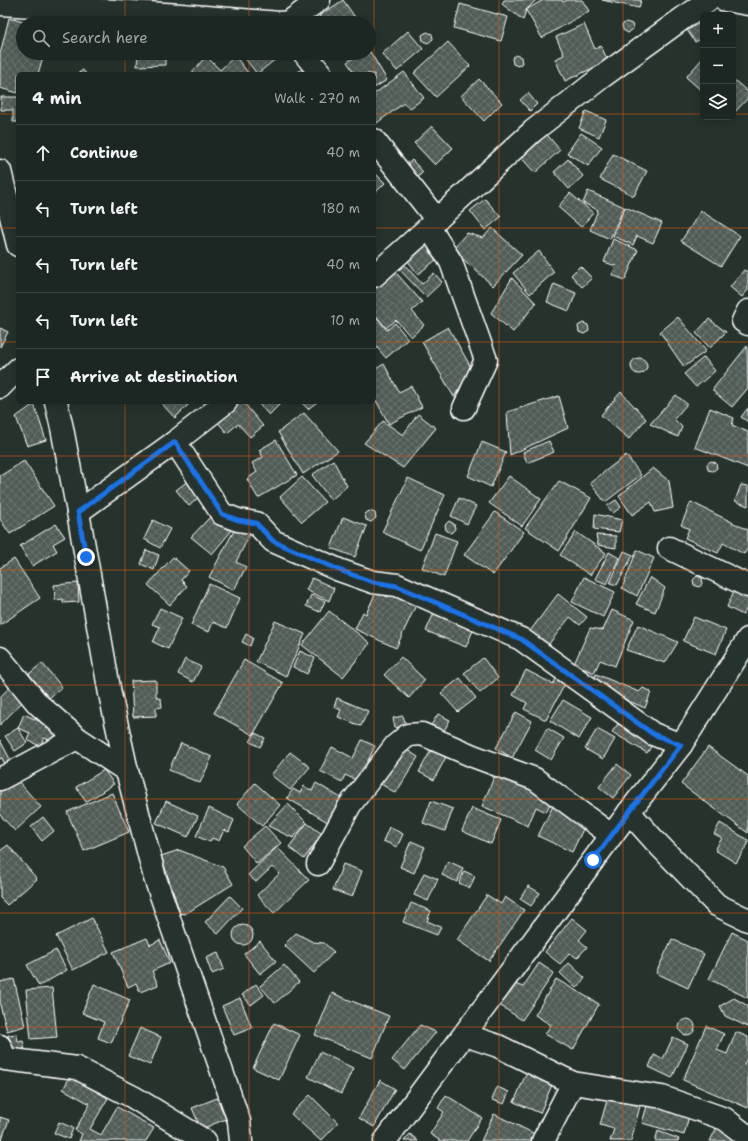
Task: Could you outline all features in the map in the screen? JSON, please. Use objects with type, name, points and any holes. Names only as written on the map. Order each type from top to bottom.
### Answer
[{"type":"street","points":[[297,16],[319,0]]},
{"type":"street","points":[[376,274],[533,131],[603,76],[708,0]]},
{"type":"street","points":[[724,0],[748,4]]},
{"type":"street","points":[[0,4],[193,16]]},
{"type":"street","points":[[310,60],[319,72]]},
{"type":"street","points":[[376,143],[433,223],[451,262],[486,360],[464,408]]},
{"type":"street","points":[[0,171],[16,237]]},
{"type":"street","points":[[748,311],[743,321],[748,324]]},
{"type":"street","points":[[0,387],[16,371]]},
{"type":"street","points":[[56,404],[78,512],[110,694],[127,771],[155,878],[239,1120],[241,1141],[224,1141]]},
{"type":"street","points":[[78,512],[175,442],[223,404]]},
{"type":"street","points":[[175,442],[222,514],[238,520],[256,523],[273,541],[339,570],[373,582],[397,586],[521,639],[653,734],[681,745]]},
{"type":"street","points":[[669,548],[748,586]]},
{"type":"street","points":[[385,1141],[465,1035],[611,835],[681,745],[748,638]]},
{"type":"street","points":[[0,658],[38,704],[77,738],[127,771]]},
{"type":"street","points":[[318,864],[350,805],[395,746],[408,735],[422,734],[473,756],[535,779],[611,835]]},
{"type":"street","points":[[0,779],[77,738]]},
{"type":"street","points":[[629,812],[717,905],[748,920]]},
{"type":"street","points":[[465,1035],[498,1046],[573,1083],[662,1097],[725,1119],[748,1137]]},
{"type":"street","points":[[0,1046],[5,1059],[77,1068],[133,1097],[206,1141]]},
{"type":"street","points":[[543,1141],[573,1083]]},
{"type":"building","points":[[343,0],[354,16],[319,16]]},
{"type":"building","points":[[504,0],[536,0],[526,10],[523,20],[502,4]]},
{"type":"building","points":[[543,0],[562,0],[563,2],[567,0],[582,0],[589,11],[542,38],[526,10]]},
{"type":"building","points":[[602,0],[641,0],[639,8]]},
{"type":"building","points":[[460,4],[508,17],[501,41],[454,28]]},
{"type":"building","points":[[77,12],[92,13],[92,16],[77,16]]},
{"type":"building","points":[[9,18],[16,20],[16,60],[42,60],[39,72],[16,72],[16,92],[0,88],[0,54]]},
{"type":"building","points":[[626,22],[632,24],[633,29],[628,33],[623,30],[622,25]]},
{"type":"building","points":[[700,23],[700,40],[695,42],[687,30]]},
{"type":"building","points":[[584,24],[595,49],[601,46],[608,61],[565,81],[555,59],[564,55],[556,37]]},
{"type":"building","points":[[408,31],[423,49],[397,71],[382,54]]},
{"type":"building","points":[[427,32],[432,34],[433,39],[428,43],[423,41],[422,35]]},
{"type":"building","points":[[448,42],[470,66],[436,97],[414,73]]},
{"type":"building","points":[[516,55],[521,57],[522,63],[518,66],[513,64],[512,58]]},
{"type":"building","points":[[137,60],[165,60],[165,65],[137,66]]},
{"type":"building","points":[[203,60],[210,60],[220,70],[231,60],[238,60],[247,72],[193,72]]},
{"type":"building","points":[[246,60],[274,60],[260,72],[255,72]]},
{"type":"building","points":[[350,60],[375,60],[387,80],[376,87],[376,72],[354,72],[347,62]]},
{"type":"building","points":[[700,61],[700,89],[686,77]]},
{"type":"building","points":[[404,72],[424,98],[409,109],[404,103],[376,124],[376,93]]},
{"type":"building","points":[[479,79],[502,103],[484,121],[461,96]]},
{"type":"building","points":[[736,82],[748,92],[748,98],[736,111]]},
{"type":"building","points":[[528,93],[537,104],[530,111],[520,100]]},
{"type":"building","points":[[1,97],[16,97],[16,122],[13,122],[13,110],[1,110]]},
{"type":"building","points":[[586,111],[606,120],[599,137],[579,128]]},
{"type":"building","points":[[432,126],[453,148],[435,165],[414,143]]},
{"type":"building","points":[[543,130],[560,150],[535,173],[517,153]]},
{"type":"building","points":[[581,133],[602,147],[588,166],[567,153]]},
{"type":"building","points":[[613,154],[647,171],[634,196],[600,179]]},
{"type":"building","points":[[568,159],[583,176],[569,189],[554,172]]},
{"type":"building","points":[[412,160],[423,172],[414,181],[402,169]]},
{"type":"building","points":[[376,174],[385,183],[376,192]]},
{"type":"building","points":[[588,191],[624,207],[610,239],[590,230],[598,210],[583,203]]},
{"type":"building","points":[[570,193],[593,213],[581,227],[558,207]]},
{"type":"building","points":[[485,199],[501,217],[485,230],[470,211]]},
{"type":"building","points":[[625,207],[662,223],[653,243],[637,236],[633,245],[613,236]]},
{"type":"building","points":[[701,211],[740,236],[721,266],[681,241]]},
{"type":"building","points":[[492,228],[522,255],[493,286],[452,249],[467,233],[483,238]]},
{"type":"building","points":[[427,238],[441,256],[418,274],[404,256]]},
{"type":"building","points":[[613,239],[638,250],[625,280],[612,275],[616,266],[604,262]]},
{"type":"building","points":[[539,251],[554,272],[530,294],[513,273]]},
{"type":"building","points":[[401,261],[422,284],[434,273],[442,282],[426,297],[396,266]]},
{"type":"building","points":[[580,266],[592,278],[582,287],[571,275]]},
{"type":"building","points":[[391,267],[422,302],[412,311],[424,325],[411,337],[396,320],[386,328],[376,316],[376,280]]},
{"type":"building","points":[[744,270],[748,272],[748,290],[742,297],[730,287]]},
{"type":"building","points":[[512,278],[536,303],[513,332],[491,313]]},
{"type":"building","points":[[554,284],[576,293],[569,311],[547,302]]},
{"type":"building","points":[[376,316],[387,330],[395,323],[408,339],[386,358],[376,346]]},
{"type":"building","points":[[678,317],[706,351],[684,367],[660,332]]},
{"type":"building","points":[[709,319],[726,332],[710,348],[696,333]]},
{"type":"building","points":[[583,323],[588,325],[589,331],[584,334],[579,332],[578,326]]},
{"type":"building","points":[[448,327],[472,369],[454,397],[422,342]]},
{"type":"building","points":[[0,328],[8,332],[0,347]]},
{"type":"building","points":[[747,346],[748,388],[732,407],[713,391],[713,389]]},
{"type":"building","points":[[704,357],[715,371],[696,387],[684,374]]},
{"type":"building","points":[[636,358],[642,358],[647,363],[645,372],[642,374],[636,374],[631,369],[631,363]]},
{"type":"building","points":[[384,364],[399,392],[411,386],[422,407],[389,424],[376,401],[376,369]]},
{"type":"building","points":[[621,392],[646,419],[629,439],[601,415]]},
{"type":"building","points":[[676,395],[687,404],[674,419],[682,427],[678,437],[650,424]]},
{"type":"building","points":[[559,396],[568,428],[510,455],[507,412]]},
{"type":"building","points":[[34,404],[46,440],[27,446],[16,417]]},
{"type":"building","points":[[162,404],[189,404],[175,418]]},
{"type":"building","points":[[236,404],[245,404],[263,426],[250,437],[238,424],[227,433],[216,420]]},
{"type":"building","points":[[259,404],[280,404],[269,415]]},
{"type":"building","points":[[303,404],[314,404],[308,409]]},
{"type":"building","points":[[710,408],[734,418],[732,425],[748,432],[748,468],[695,447]]},
{"type":"building","points":[[748,408],[748,422],[741,417]]},
{"type":"building","points":[[304,413],[338,451],[303,474],[278,432]]},
{"type":"building","points":[[418,414],[436,428],[403,468],[364,443],[383,421],[403,435]]},
{"type":"building","points":[[276,440],[297,475],[258,498],[247,479],[257,472],[252,463],[263,457],[259,450]]},
{"type":"building","points":[[549,441],[554,452],[527,463],[523,452]]},
{"type":"building","points":[[482,442],[506,452],[491,487],[468,476]]},
{"type":"building","points":[[626,455],[641,475],[605,502],[590,483]]},
{"type":"building","points":[[333,460],[347,486],[331,500],[312,475]]},
{"type":"building","points":[[24,461],[54,506],[10,534],[0,519],[0,476]]},
{"type":"building","points":[[711,461],[716,463],[717,468],[713,471],[708,470],[707,464]]},
{"type":"building","points":[[653,468],[669,481],[673,508],[655,512],[651,502],[632,515],[619,496]]},
{"type":"building","points":[[509,476],[541,499],[522,526],[489,503]]},
{"type":"building","points":[[302,477],[325,502],[302,522],[280,497]]},
{"type":"building","points":[[408,478],[445,495],[420,550],[382,532]]},
{"type":"building","points":[[188,481],[200,496],[189,506],[176,490]]},
{"type":"building","points":[[559,481],[591,498],[559,551],[525,528]]},
{"type":"building","points":[[741,485],[748,486],[748,506],[735,501]]},
{"type":"building","points":[[459,498],[476,506],[467,524],[451,516]]},
{"type":"building","points":[[616,500],[621,507],[613,513],[607,506]]},
{"type":"building","points":[[691,502],[748,530],[748,548],[744,554],[723,543],[718,553],[685,538],[689,529],[681,525]]},
{"type":"building","points":[[369,511],[375,513],[376,518],[371,522],[366,520],[365,514]]},
{"type":"building","points":[[495,512],[524,532],[493,575],[464,555]]},
{"type":"building","points":[[213,514],[233,529],[212,554],[191,537]]},
{"type":"building","points":[[595,514],[622,520],[619,532],[594,529]]},
{"type":"building","points":[[343,517],[367,526],[355,557],[331,548]]},
{"type":"building","points":[[153,520],[170,529],[160,548],[144,539]]},
{"type":"building","points":[[449,521],[454,524],[455,529],[451,533],[446,530],[445,525]]},
{"type":"building","points":[[56,524],[65,537],[53,544],[57,551],[32,566],[20,546]]},
{"type":"building","points":[[237,525],[251,532],[236,562],[246,567],[234,590],[209,577]]},
{"type":"building","points":[[576,532],[606,553],[590,575],[560,555]]},
{"type":"building","points":[[435,533],[457,541],[444,577],[422,568]]},
{"type":"building","points":[[596,535],[616,536],[616,548],[598,545]]},
{"type":"building","points":[[146,550],[159,555],[154,570],[141,564]]},
{"type":"building","points":[[637,550],[654,558],[637,596],[622,588]]},
{"type":"building","points":[[624,551],[633,555],[617,585],[610,583]]},
{"type":"building","points":[[609,552],[619,558],[607,584],[595,579]]},
{"type":"building","points":[[173,557],[189,571],[181,580],[187,586],[170,605],[148,585]]},
{"type":"building","points":[[14,559],[40,598],[0,625],[0,568]]},
{"type":"building","points":[[697,576],[702,578],[703,584],[699,587],[694,585],[693,580]]},
{"type":"building","points":[[584,577],[615,592],[603,617],[572,602]]},
{"type":"building","points":[[650,577],[665,588],[655,612],[636,604]]},
{"type":"building","points":[[312,578],[334,588],[329,601],[306,590]]},
{"type":"building","points":[[78,583],[79,602],[63,603],[63,599],[55,600],[54,585]]},
{"type":"building","points":[[209,584],[240,598],[227,628],[213,622],[209,632],[191,625]]},
{"type":"building","points":[[737,584],[748,590],[748,606],[743,615],[727,607]]},
{"type":"building","points":[[376,592],[388,597],[390,592],[416,605],[396,648],[355,629],[363,612],[366,614]]},
{"type":"building","points":[[558,594],[587,617],[580,625],[570,617],[548,645],[530,631]]},
{"type":"building","points":[[311,595],[325,601],[320,612],[306,606]]},
{"type":"building","points":[[160,608],[182,618],[168,649],[153,642],[160,627],[152,624]]},
{"type":"building","points":[[612,610],[634,620],[615,666],[600,660],[594,673],[574,664],[590,628],[603,630]]},
{"type":"building","points":[[329,611],[370,643],[343,677],[302,645]]},
{"type":"building","points":[[434,613],[474,628],[466,647],[426,631]]},
{"type":"building","points":[[694,617],[726,630],[716,654],[683,641]]},
{"type":"building","points":[[275,621],[305,634],[286,676],[256,662]]},
{"type":"building","points":[[638,625],[678,642],[665,663],[626,650]]},
{"type":"building","points":[[246,634],[253,638],[250,646],[242,642]]},
{"type":"building","points":[[300,651],[315,658],[307,674],[293,667]]},
{"type":"building","points":[[401,657],[425,680],[409,698],[384,675]]},
{"type":"building","points":[[483,658],[498,678],[480,693],[464,673]]},
{"type":"building","points":[[185,659],[201,667],[193,682],[178,674]]},
{"type":"building","points":[[244,660],[283,683],[253,735],[214,713]]},
{"type":"building","points":[[42,663],[62,687],[49,698],[29,674]]},
{"type":"building","points":[[526,670],[553,684],[559,674],[568,678],[546,720],[524,709],[527,703],[513,695]]},
{"type":"building","points":[[596,674],[639,692],[643,688],[651,692],[645,708],[591,685]]},
{"type":"building","points":[[460,678],[476,698],[458,712],[441,693]]},
{"type":"building","points":[[156,680],[156,697],[161,699],[162,707],[156,708],[156,716],[133,717],[131,681]]},
{"type":"building","points":[[11,686],[25,699],[0,725],[0,697]]},
{"type":"building","points":[[337,698],[368,711],[361,726],[338,717],[341,710],[334,707]]},
{"type":"building","points":[[563,700],[592,717],[579,739],[550,721]]},
{"type":"building","points":[[516,712],[532,721],[512,758],[496,748]]},
{"type":"building","points":[[24,714],[58,730],[53,741],[44,738],[40,746],[27,740],[30,733],[18,728]]},
{"type":"building","points":[[438,714],[450,720],[442,734],[430,727]]},
{"type":"building","points":[[403,716],[406,725],[395,728],[393,718]]},
{"type":"building","points":[[620,721],[654,742],[647,753],[612,732]]},
{"type":"building","points":[[18,728],[27,743],[15,751],[5,736]]},
{"type":"building","points":[[547,728],[564,738],[551,760],[535,750]]},
{"type":"building","points":[[597,729],[615,739],[603,759],[585,749]]},
{"type":"building","points":[[255,733],[265,738],[260,747],[250,742]]},
{"type":"building","points":[[0,740],[11,761],[5,764],[2,758],[0,759]]},
{"type":"building","points":[[362,740],[375,746],[358,781],[345,775],[342,782],[320,771],[332,747],[353,758]]},
{"type":"building","points":[[181,743],[212,757],[200,783],[169,770]]},
{"type":"building","points":[[435,743],[449,751],[434,780],[419,772]]},
{"type":"building","points":[[401,746],[418,757],[396,793],[379,783]]},
{"type":"building","points":[[708,747],[748,776],[748,833],[681,784]]},
{"type":"building","points":[[290,752],[310,767],[290,790],[271,775]]},
{"type":"building","points":[[617,764],[631,775],[613,798],[599,787]]},
{"type":"building","points":[[104,770],[114,784],[86,802],[76,787]]},
{"type":"building","points":[[497,770],[554,795],[546,812],[536,807],[528,826],[482,806]]},
{"type":"building","points":[[11,773],[41,807],[15,831],[0,815],[0,784]]},
{"type":"building","points":[[255,783],[280,805],[262,826],[237,804]]},
{"type":"building","points":[[316,783],[346,801],[331,824],[287,798],[293,789],[300,793],[304,786],[312,791]]},
{"type":"building","points":[[112,793],[129,832],[84,851],[67,812]]},
{"type":"building","points":[[166,801],[198,816],[188,837],[156,823]]},
{"type":"building","points":[[431,801],[453,809],[445,831],[423,823]]},
{"type":"building","points":[[288,804],[307,823],[293,838],[268,826]]},
{"type":"building","points":[[553,806],[586,823],[572,852],[538,836]]},
{"type":"building","points":[[209,808],[234,820],[229,832],[224,830],[219,841],[212,838],[210,842],[196,836]]},
{"type":"building","points":[[472,808],[501,820],[491,844],[462,831]]},
{"type":"building","points":[[43,817],[54,831],[42,841],[31,827]]},
{"type":"building","points":[[307,823],[322,834],[304,859],[289,847]]},
{"type":"building","points":[[720,823],[748,840],[748,844],[736,863],[715,850],[722,838],[714,834]]},
{"type":"building","points":[[265,826],[281,843],[257,864],[242,846]]},
{"type":"building","points":[[389,827],[403,834],[397,847],[383,841]]},
{"type":"building","points":[[411,841],[425,847],[414,873],[400,867]]},
{"type":"building","points":[[8,845],[37,879],[7,905],[0,898],[0,851]]},
{"type":"building","points":[[277,847],[309,880],[274,913],[257,895],[279,874],[272,867],[256,882],[248,875]]},
{"type":"building","points":[[179,850],[223,867],[233,884],[185,914],[180,913],[161,856]]},
{"type":"building","points":[[448,861],[463,868],[457,882],[442,875]]},
{"type":"building","points":[[343,864],[362,871],[352,897],[333,890]]},
{"type":"building","points":[[464,871],[475,876],[470,888],[459,883]]},
{"type":"building","points":[[424,873],[438,879],[428,901],[414,895]]},
{"type":"building","points":[[528,886],[540,893],[531,906],[520,899]]},
{"type":"building","points":[[487,895],[501,904],[505,897],[524,910],[489,961],[457,940]]},
{"type":"building","points":[[230,896],[242,908],[218,934],[205,922]]},
{"type":"building","points":[[411,903],[431,911],[427,921],[441,927],[437,935],[403,922]]},
{"type":"building","points":[[92,918],[109,952],[73,970],[56,936]]},
{"type":"building","points":[[572,918],[587,930],[579,940],[587,947],[577,958],[570,953],[560,964],[545,952]]},
{"type":"building","points":[[239,925],[247,925],[253,931],[253,939],[247,945],[239,945],[233,939],[233,931]]},
{"type":"building","points":[[732,932],[748,940],[748,998],[709,979]]},
{"type":"building","points":[[296,933],[313,942],[324,943],[334,952],[314,973],[284,945]]},
{"type":"building","points":[[147,938],[150,945],[160,940],[170,963],[152,971],[158,985],[140,992],[136,983],[128,987],[113,952]]},
{"type":"building","points":[[672,939],[704,954],[688,988],[656,973]]},
{"type":"building","points":[[260,941],[276,961],[260,974],[244,954]]},
{"type":"building","points":[[56,950],[67,970],[39,986],[27,965]]},
{"type":"building","points":[[218,953],[224,969],[212,974],[206,958]]},
{"type":"building","points":[[539,963],[554,973],[522,1020],[498,1004],[512,983],[523,987]]},
{"type":"building","points":[[569,963],[585,978],[576,988],[560,973]]},
{"type":"building","points":[[284,965],[299,982],[275,1003],[260,986]]},
{"type":"building","points":[[14,979],[25,1026],[7,1031],[0,1005],[0,982]]},
{"type":"building","points":[[556,979],[599,1004],[573,1050],[545,1034],[551,1025],[535,1015]]},
{"type":"building","points":[[94,984],[130,1000],[111,1043],[98,1038],[104,1022],[82,1013]]},
{"type":"building","points":[[256,984],[264,995],[251,1005],[242,995]]},
{"type":"building","points":[[52,988],[57,1037],[31,1039],[26,990]]},
{"type":"building","points":[[332,993],[389,1016],[372,1058],[315,1035]]},
{"type":"building","points":[[240,998],[252,1028],[234,1035],[222,1006]]},
{"type":"building","points":[[734,998],[748,1006],[748,1027],[725,1016],[720,1006]]},
{"type":"building","points":[[687,1019],[693,1021],[695,1027],[693,1033],[687,1035],[681,1033],[679,1027],[681,1021]]},
{"type":"building","points":[[274,1023],[300,1035],[279,1080],[253,1068]]},
{"type":"building","points":[[420,1025],[436,1032],[405,1070],[392,1060]]},
{"type":"building","points":[[706,1026],[724,1034],[717,1050],[727,1054],[736,1032],[748,1037],[748,1055],[744,1065],[748,1067],[748,1108],[683,1080]]},
{"type":"building","points":[[140,1028],[161,1037],[150,1065],[128,1056]]},
{"type":"building","points":[[17,1034],[18,1042],[23,1041],[25,1051],[12,1054],[8,1035]]},
{"type":"building","points":[[673,1037],[688,1044],[672,1078],[649,1067],[654,1055],[663,1059]]},
{"type":"building","points":[[320,1052],[353,1068],[341,1094],[308,1077]]},
{"type":"building","points":[[528,1069],[554,1080],[540,1113],[514,1102]]},
{"type":"building","points":[[70,1077],[108,1098],[90,1129],[101,1135],[117,1107],[154,1128],[146,1141],[79,1141],[82,1134],[75,1130],[90,1104],[63,1089]]},
{"type":"building","points":[[380,1080],[395,1089],[374,1127],[359,1118]]},
{"type":"building","points":[[497,1087],[509,1092],[504,1104],[492,1100]]},
{"type":"building","points":[[310,1095],[338,1123],[321,1141],[291,1114]]},
{"type":"building","points":[[446,1095],[482,1118],[467,1141],[441,1141],[430,1134],[444,1112],[438,1108]]},
{"type":"building","points":[[608,1097],[640,1106],[631,1141],[610,1141],[614,1129],[600,1125]]},
{"type":"building","points":[[217,1098],[226,1119],[201,1129],[192,1108]]},
{"type":"building","points":[[649,1099],[690,1112],[684,1135],[642,1123]]},
{"type":"building","points":[[494,1114],[535,1134],[531,1141],[481,1141]]},
{"type":"building","points":[[0,1117],[9,1120],[1,1141],[0,1141]]},
{"type":"building","points":[[59,1122],[73,1128],[69,1139],[54,1133]]},
{"type":"building","points":[[717,1127],[745,1141],[710,1141]]},
{"type":"building","points":[[658,1131],[679,1139],[678,1141],[655,1141]]},
{"type":"building","points":[[410,1134],[418,1141],[404,1141]]},
{"type":"route","points":[[86,557],[78,512],[175,442],[222,514],[238,520],[256,523],[273,541],[339,570],[373,582],[397,586],[431,599],[521,639],[653,734],[681,745],[593,860]]}]
